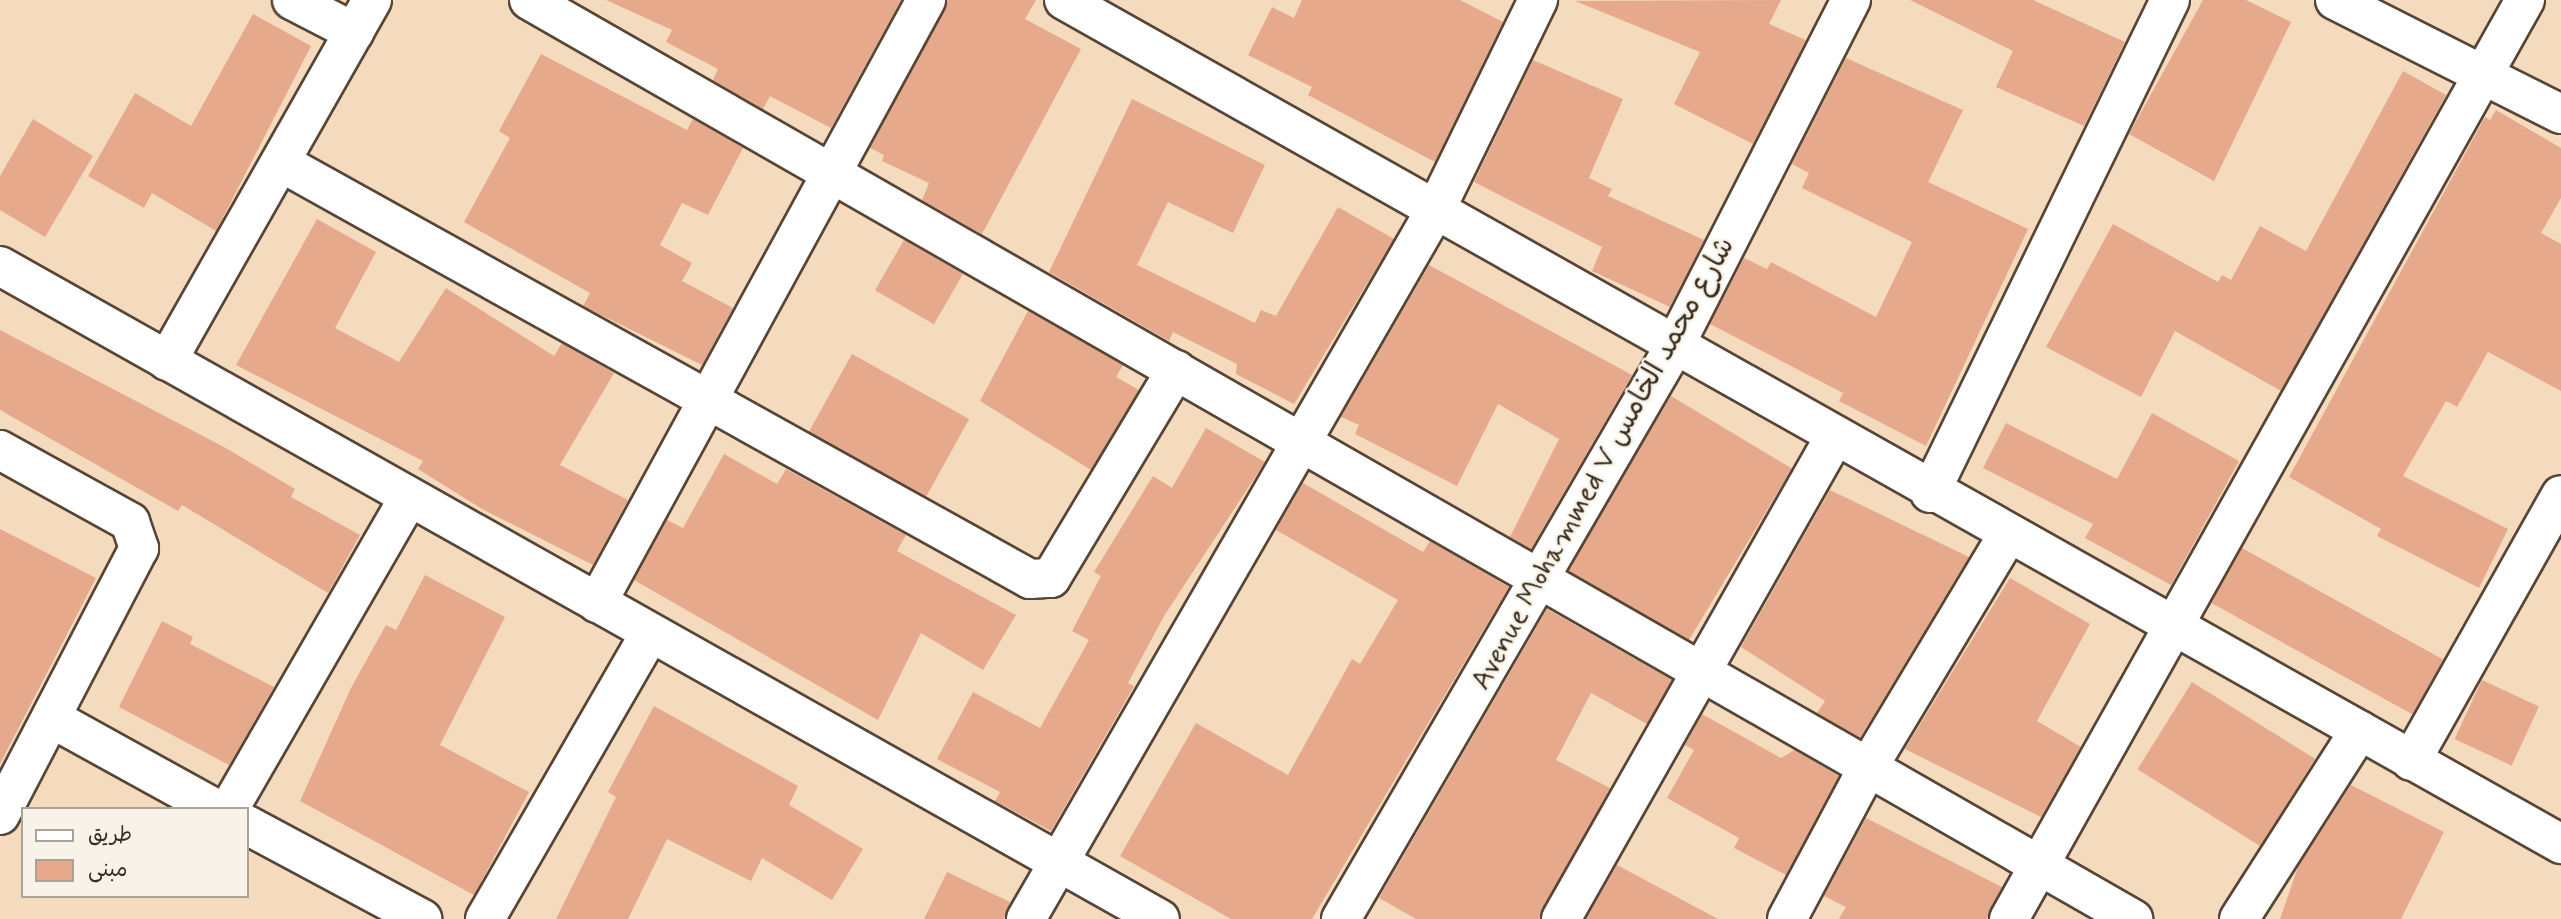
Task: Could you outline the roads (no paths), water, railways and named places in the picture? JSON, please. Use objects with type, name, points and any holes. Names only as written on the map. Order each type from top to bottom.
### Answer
[{"type":"street","points":[[167,361],[282,163],[363,16],[292,0]]},
{"type":"street","points":[[529,0],[1545,578],[1867,769],[2039,863],[2133,919]]},
{"type":"street","points":[[597,603],[835,173],[926,0]]},
{"type":"street","points":[[1064,0],[1835,436],[1930,493],[2175,626],[2561,844]]},
{"type":"street","name":"Avenue Mohammed V شارع محمد الخامس","points":[[1341,919],[1545,578],[1674,347],[1851,0]]},
{"type":"street","points":[[1930,493],[2170,0]]},
{"type":"street","points":[[2335,0],[2561,114]]},
{"type":"street","points":[[2009,919],[2525,0]]},
{"type":"street","points":[[1026,919],[1436,209],[1535,1]]},
{"type":"street","points":[[282,163],[707,404],[1040,581],[1051,578],[1176,370]]},
{"type":"street","points":[[0,266],[1160,919]]},
{"type":"street","points":[[1561,919],[1835,436]]},
{"type":"street","points":[[0,450],[130,522],[137,535],[138,548],[53,719],[0,815]]},
{"type":"street","points":[[2411,761],[2561,495]]},
{"type":"street","points":[[230,807],[409,497]]},
{"type":"street","points":[[1787,919],[1867,769],[2007,536]]},
{"type":"street","points":[[485,919],[650,633]]},
{"type":"street","points":[[53,719],[212,807]]},
{"type":"street","points":[[2239,919],[2360,730]]},
{"type":"street","points":[[248,826],[422,919]]}]
